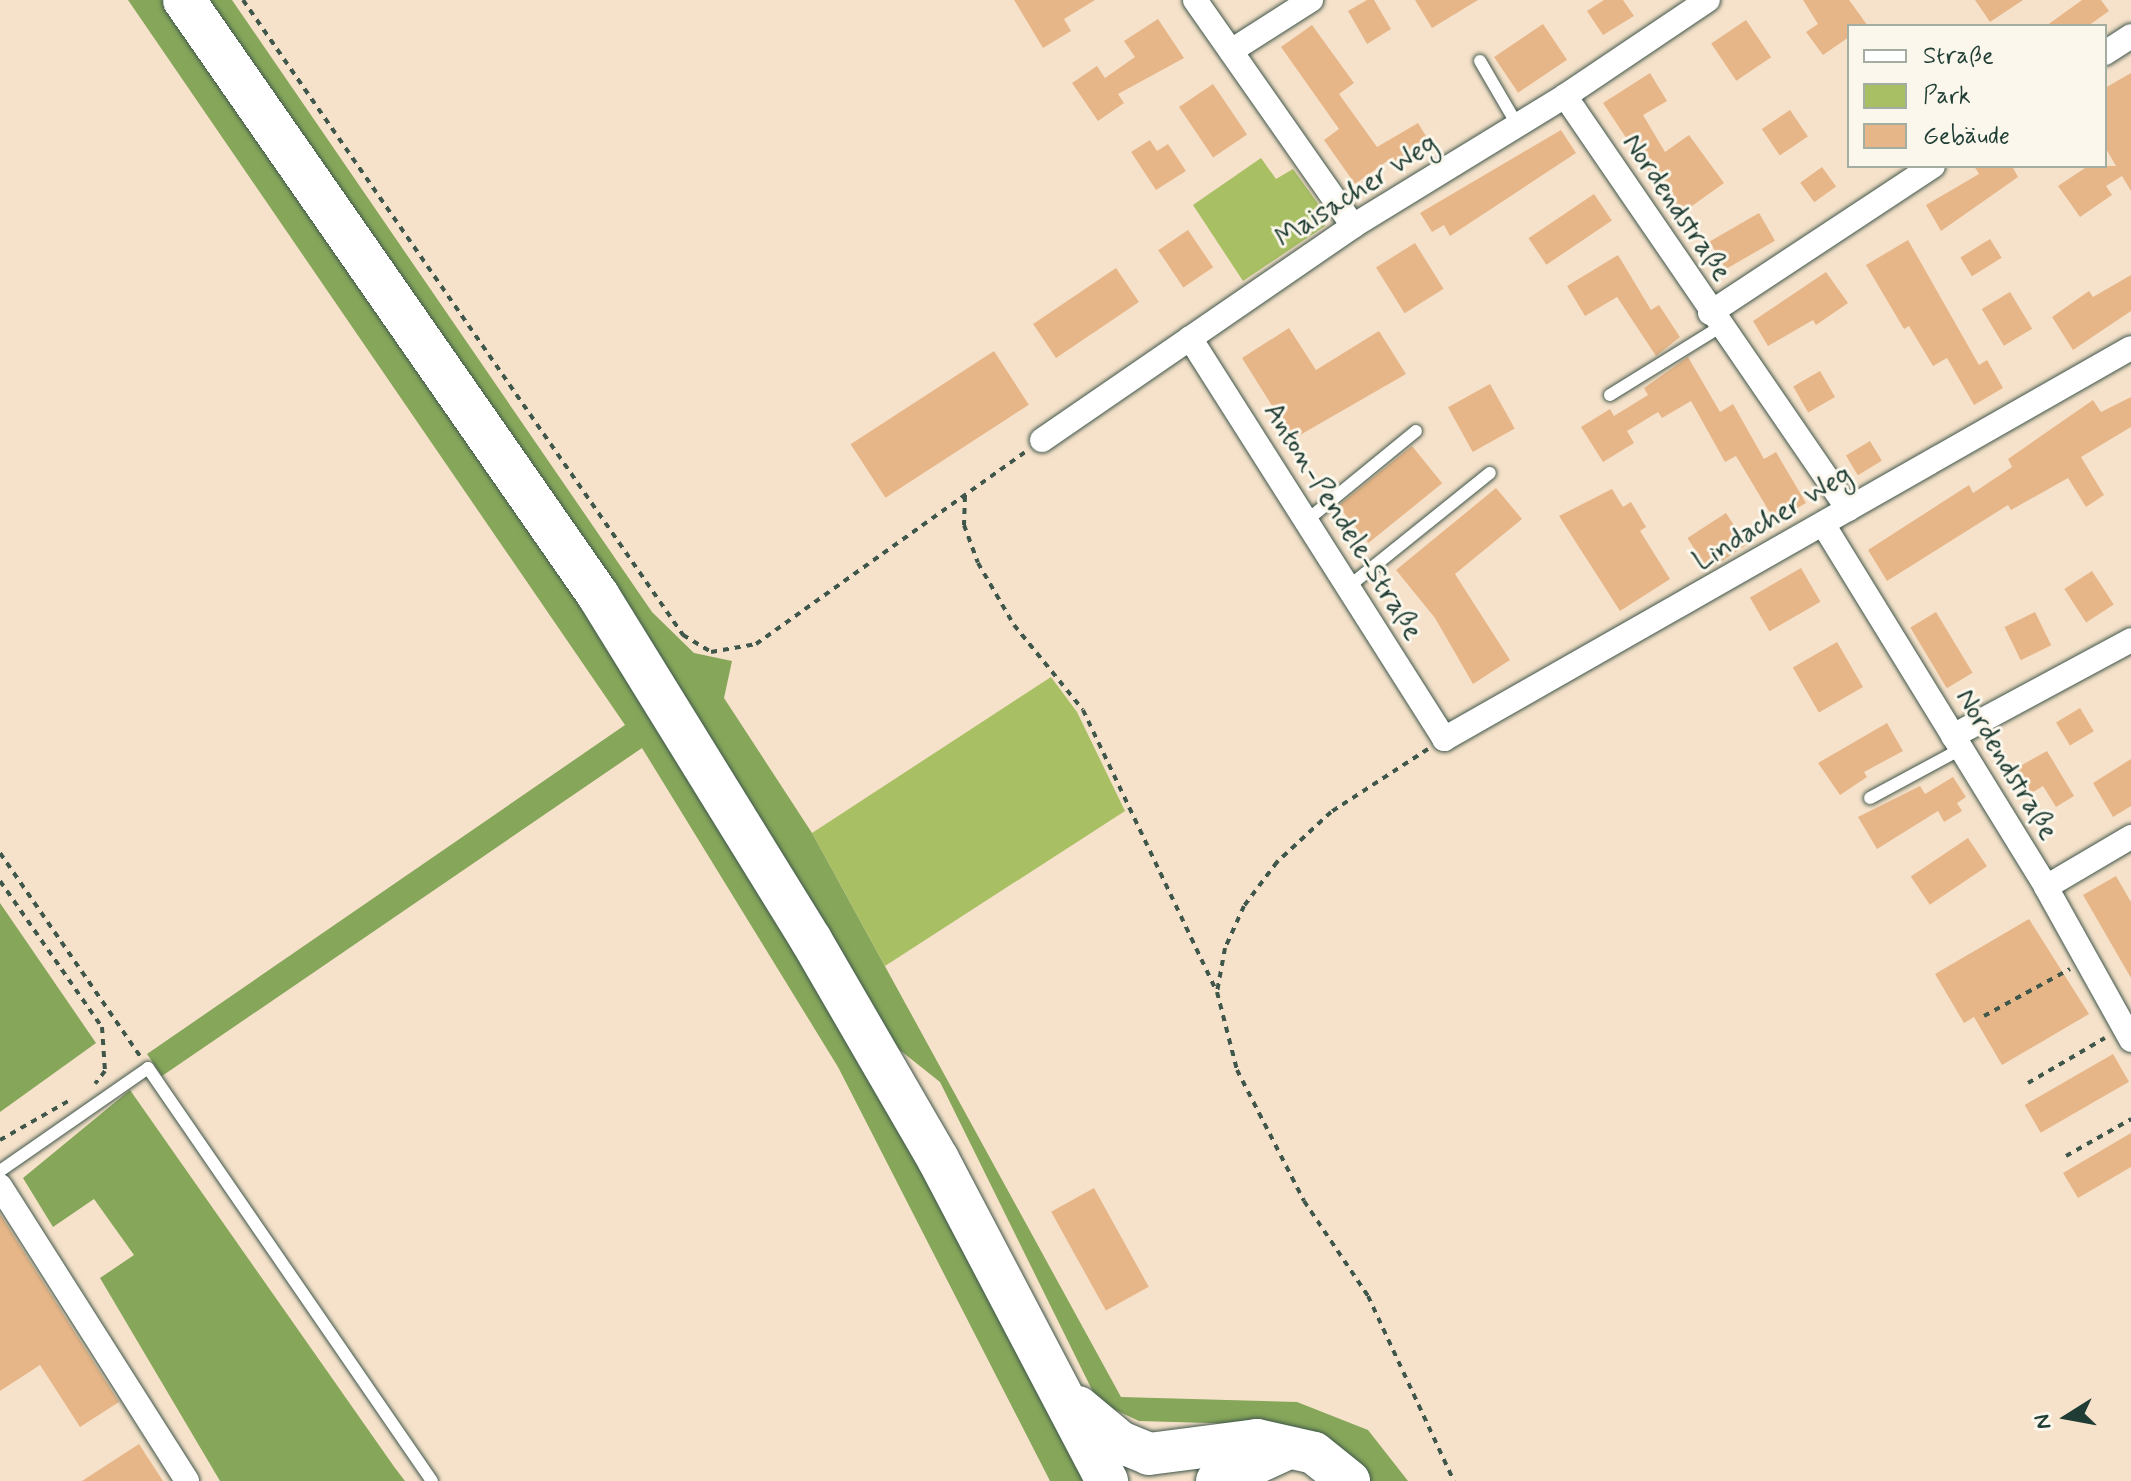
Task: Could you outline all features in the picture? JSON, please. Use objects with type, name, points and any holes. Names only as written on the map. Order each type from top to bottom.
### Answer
[{"type":"highway","points":[[184,0],[598,595],[811,940],[980,1235],[1107,1481]]},
{"type":"highway","points":[[1062,1393],[1120,1442],[1149,1454],[1257,1440],[1314,1453],[1349,1481]]},
{"type":"highway","points":[[1217,1481],[1292,1446]]},
{"type":"street","points":[[1195,0],[1353,226]]},
{"type":"street","points":[[1231,51],[1311,0]]},
{"type":"street","name":"Maisacher Weg","points":[[1042,440],[1353,226],[1518,126],[1708,0]]},
{"type":"street","points":[[2107,52],[2131,36]]},
{"type":"street","name":"Nordendstraße","points":[[1565,96],[1715,320],[1848,509]]},
{"type":"street","points":[[1715,320],[1930,168]]},
{"type":"street","name":"Anton-Pendele-Straße","points":[[1190,338],[1444,739]]},
{"type":"street","name":"Lindacher Weg","points":[[1444,739],[2131,348]]},
{"type":"street","name":"Nordendstraße","points":[[1823,524],[2046,887],[2127,1034]]},
{"type":"street","points":[[1957,743],[2131,640]]},
{"type":"street","points":[[2046,887],[2131,837]]},
{"type":"street","points":[[0,1186],[187,1481]]},
{"type":"lane","points":[[1480,61],[1518,126]]},
{"type":"lane","points":[[1610,395],[1715,320]]},
{"type":"lane","points":[[1306,521],[1416,431]]},
{"type":"lane","points":[[1348,587],[1490,473]]},
{"type":"lane","points":[[1870,798],[1957,743]]},
{"type":"lane","points":[[0,1171],[148,1068],[432,1481]]},
{"type":"path","points":[[243,0],[683,635],[711,652],[756,644],[1042,440]]},
{"type":"path","points":[[965,496],[964,525],[978,563],[1014,625],[1083,710],[1217,992],[1237,1070],[1304,1201],[1368,1296],[1454,1481]]},
{"type":"path","points":[[1217,992],[1225,948],[1244,906],[1277,862],[1331,812],[1444,739]]},
{"type":"path","points":[[0,853],[148,1068]]},
{"type":"path","points":[[0,881],[102,1027],[107,1047],[105,1071],[94,1085],[0,1140]]},
{"type":"path","points":[[1984,1016],[2086,960]]},
{"type":"path","points":[[2028,1083],[2127,1034]]},
{"type":"path","points":[[2066,1156],[2131,1119]]},
{"type":"green space","points":[[128,0],[170,0],[588,605],[872,1065],[1094,1481],[1050,1481],[838,1067],[642,748],[162,1076],[147,1054],[625,725]]},
{"type":"green space","points":[[206,0],[232,0],[652,612],[694,653],[732,661],[724,698],[812,833],[1121,1397],[1297,1402],[1368,1430],[1408,1481],[1366,1481],[1281,1425],[1139,1421],[1098,1402],[940,1082],[896,1047]]},
{"type":"green space","points":[[1261,158],[1276,179],[1293,169],[1324,212],[1325,226],[1243,281],[1193,205]]},
{"type":"green space","points":[[1051,677],[1077,712],[1125,811],[885,966],[812,833]]},
{"type":"green space","points":[[0,903],[96,1043],[0,1112]]},
{"type":"green space","points":[[130,1090],[405,1481],[220,1481],[100,1278],[134,1255],[94,1199],[53,1227],[23,1178]]},
{"type":"building","points":[[1014,0],[1095,0],[1064,19],[1071,31],[1043,48]]},
{"type":"building","points":[[1367,0],[1374,0],[1391,29],[1367,44],[1348,11]]},
{"type":"building","points":[[1415,0],[1478,0],[1432,28]]},
{"type":"building","points":[[1604,0],[1623,0],[1634,16],[1603,35],[1587,11]]},
{"type":"building","points":[[1803,0],[1849,0],[1867,24],[1847,24],[1847,38],[1823,55],[1806,32],[1818,24]]},
{"type":"building","points":[[1975,0],[2023,0],[1990,22]]},
{"type":"building","points":[[2082,0],[2101,0],[2109,11],[2091,24],[2049,24]]},
{"type":"building","points":[[1158,19],[1184,58],[1118,94],[1124,103],[1098,121],[1072,83],[1097,66],[1105,78],[1135,57],[1124,41]]},
{"type":"building","points":[[1746,20],[1771,57],[1736,81],[1711,43]]},
{"type":"building","points":[[1543,24],[1567,60],[1518,93],[1494,57]]},
{"type":"building","points":[[1312,25],[1354,83],[1339,94],[1377,147],[1418,123],[1432,146],[1398,166],[1393,157],[1355,184],[1324,140],[1339,129],[1281,47]]},
{"type":"building","points":[[1650,73],[1667,101],[1643,115],[1665,152],[1689,135],[1724,183],[1678,216],[1603,103]]},
{"type":"building","points":[[2131,73],[2131,191],[2122,176],[2106,186],[2112,195],[2080,217],[2058,186],[2085,168],[2116,166],[2107,150],[2107,87]]},
{"type":"building","points":[[1213,84],[1247,135],[1213,157],[1179,107]]},
{"type":"building","points":[[1790,110],[1808,137],[1780,156],[1762,129]]},
{"type":"building","points":[[1561,130],[1576,153],[1450,236],[1444,225],[1432,232],[1420,213]]},
{"type":"building","points":[[1150,140],[1157,151],[1168,144],[1186,171],[1156,190],[1131,152]]},
{"type":"building","points":[[1822,167],[1836,186],[1814,202],[1800,183]]},
{"type":"building","points":[[1975,168],[2013,168],[2018,177],[1941,231],[1926,205],[1979,174]]},
{"type":"building","points":[[1594,194],[1612,221],[1546,265],[1529,238]]},
{"type":"building","points":[[1759,213],[1775,241],[1726,269],[1710,242]]},
{"type":"building","points":[[1188,230],[1213,267],[1183,287],[1158,250]]},
{"type":"building","points":[[1990,239],[2002,258],[1972,276],[1960,258]]},
{"type":"building","points":[[1908,240],[1979,365],[1987,360],[2003,388],[1974,405],[1947,358],[1933,366],[1909,326],[1904,329],[1866,265]]},
{"type":"building","points":[[1415,243],[1444,289],[1405,313],[1376,267]]},
{"type":"building","points":[[1618,255],[1651,310],[1659,305],[1680,337],[1656,356],[1617,297],[1585,316],[1567,286]]},
{"type":"building","points":[[1116,268],[1139,302],[1056,358],[1033,324]]},
{"type":"building","points":[[1826,272],[1848,303],[1816,325],[1813,320],[1768,346],[1753,321]]},
{"type":"building","points":[[2131,275],[2131,311],[2073,350],[2052,317],[2089,291],[2093,297]]},
{"type":"building","points":[[2010,292],[2032,329],[2004,346],[1982,309]]},
{"type":"building","points":[[1289,328],[1316,370],[1379,331],[1406,374],[1293,439],[1242,358]]},
{"type":"building","points":[[994,351],[1029,405],[885,498],[851,444]]},
{"type":"building","points":[[1688,357],[1720,412],[1733,404],[1764,459],[1776,452],[1806,503],[1775,521],[1736,456],[1725,462],[1691,401],[1662,418],[1658,412],[1627,431],[1634,443],[1603,462],[1581,427],[1610,409],[1614,416],[1648,395],[1644,388]]},
{"type":"building","points":[[1820,371],[1835,397],[1808,412],[1793,386]]},
{"type":"building","points":[[1490,384],[1515,429],[1473,452],[1448,407]]},
{"type":"building","points":[[2131,397],[2131,427],[2081,457],[2104,495],[2086,507],[2068,478],[2011,510],[2008,505],[1887,581],[1868,550],[1969,485],[1973,493],[2012,467],[2008,459],[2093,400],[2101,412]]},
{"type":"building","points":[[1870,441],[1882,461],[1858,475],[1846,455]]},
{"type":"building","points":[[1412,446],[1442,483],[1368,543],[1338,506]]},
{"type":"building","points":[[1496,488],[1522,519],[1455,574],[1510,660],[1473,684],[1435,618],[1396,570]]},
{"type":"building","points":[[1612,489],[1623,507],[1631,502],[1646,527],[1640,531],[1670,579],[1620,611],[1559,516]]},
{"type":"building","points":[[1726,513],[1747,545],[1708,570],[1687,538]]},
{"type":"building","points":[[1801,568],[1820,602],[1769,631],[1750,598]]},
{"type":"building","points":[[2092,571],[2114,605],[2086,623],[2064,589]]},
{"type":"building","points":[[1936,612],[1973,673],[1947,688],[1910,627]]},
{"type":"building","points":[[2035,612],[2051,645],[2021,660],[2004,627]]},
{"type":"building","points":[[1837,642],[1863,687],[1819,713],[1793,668]]},
{"type":"building","points":[[2080,708],[2094,731],[2070,746],[2056,722]]},
{"type":"building","points":[[1887,723],[1903,751],[1864,772],[1867,777],[1840,795],[1818,763]]},
{"type":"building","points":[[2047,751],[2074,796],[2056,807],[2043,786],[2025,797],[2011,771]]},
{"type":"building","points":[[2131,759],[2131,806],[2113,817],[2093,783]]},
{"type":"building","points":[[1953,777],[1966,797],[1957,803],[1962,811],[1944,822],[1938,811],[1877,849],[1858,817],[1920,786],[1925,794]]},
{"type":"building","points":[[1968,838],[1987,866],[1930,905],[1911,877]]},
{"type":"building","points":[[2116,876],[2131,902],[2131,978],[2083,895]]},
{"type":"building","points":[[2029,919],[2089,1014],[2002,1065],[1974,1017],[1964,1023],[1935,974]]},
{"type":"building","points":[[2113,1054],[2129,1082],[2041,1133],[2025,1105]]},
{"type":"building","points":[[2131,1133],[2131,1167],[2078,1198],[2063,1173]]},
{"type":"building","points":[[1094,1188],[1149,1287],[1106,1311],[1051,1212]]},
{"type":"building","points":[[0,1214],[119,1402],[80,1427],[40,1365],[0,1391]]},
{"type":"building","points":[[139,1444],[163,1481],[82,1481]]}]
